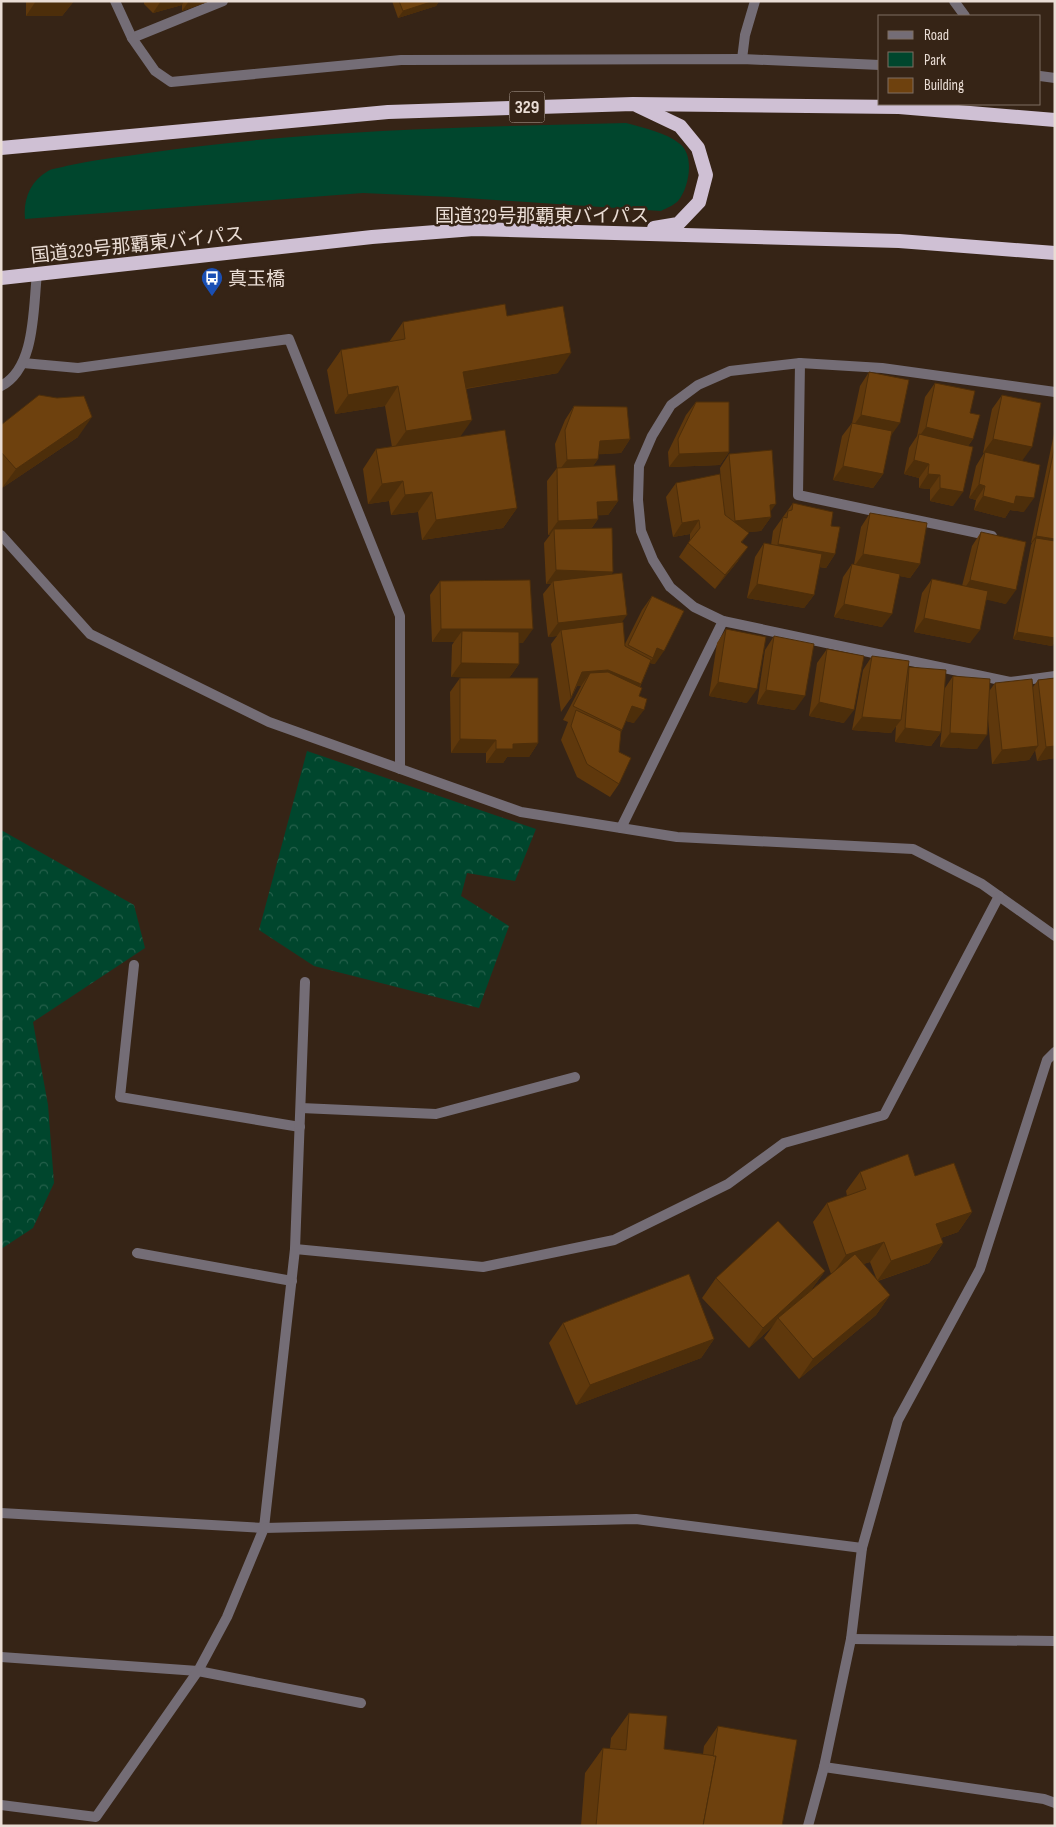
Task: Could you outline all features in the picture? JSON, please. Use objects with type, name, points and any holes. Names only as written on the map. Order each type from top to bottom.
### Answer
[{"type":"highway","name":"329","points":[[1,148],[388,112],[633,104],[899,107],[1055,120]]},
{"type":"highway","points":[[623,233],[678,224],[699,202],[706,175],[698,148],[680,126],[633,104]]},
{"type":"highway","name":"国道329号那覇東バイパス","points":[[1,278],[363,238],[465,230],[899,241],[1055,253]]},
{"type":"street","points":[[116,1],[132,38],[155,71],[171,82],[401,60],[742,59],[878,65]]},
{"type":"street","points":[[132,38],[224,1]]},
{"type":"street","points":[[742,59],[745,35],[755,1]]},
{"type":"street","points":[[954,1],[964,15]]},
{"type":"street","points":[[1041,76],[1055,78]]},
{"type":"street","points":[[1,386],[7,383],[23,363],[29,345],[37,274]]},
{"type":"street","points":[[23,363],[78,368],[289,339],[400,616],[400,769]]},
{"type":"street","points":[[1055,392],[882,368],[800,363],[730,371],[698,386],[672,406],[652,436],[639,466],[638,500],[641,531],[653,560],[670,587],[694,607],[723,621],[1010,682],[1055,676]]},
{"type":"street","points":[[800,363],[798,495],[998,538]]},
{"type":"street","points":[[1,535],[90,634],[269,722],[521,812],[677,837],[913,849],[982,884],[1055,936]]},
{"type":"street","points":[[622,828],[723,621]]},
{"type":"street","points":[[295,1249],[483,1267],[614,1240],[728,1184],[784,1143],[884,1115],[998,896]]},
{"type":"street","points":[[134,965],[120,1097],[300,1127]]},
{"type":"street","points":[[1,1805],[96,1817],[198,1671],[227,1616],[264,1528],[295,1249],[306,982]]},
{"type":"street","points":[[808,1826],[824,1767],[851,1639],[862,1548],[898,1420],[980,1269],[1048,1060],[1055,1052]]},
{"type":"street","points":[[300,1108],[436,1114],[575,1077]]},
{"type":"street","points":[[137,1253],[292,1281]]},
{"type":"street","points":[[1,1513],[264,1528],[636,1519],[862,1548]]},
{"type":"street","points":[[851,1639],[1055,1641]]},
{"type":"street","points":[[1,1657],[198,1671],[361,1702]]},
{"type":"street","points":[[824,1767],[1044,1799],[1055,1803]]},
{"type":"green space","points":[[626,123],[668,136],[685,149],[688,156],[689,172],[682,195],[678,201],[661,211],[363,193],[25,219],[25,205],[29,192],[42,175],[54,169],[96,160],[207,145],[326,134],[446,128]]},
{"type":"green space","points":[[307,751],[536,829],[515,881],[467,873],[461,896],[509,926],[479,1008],[314,966],[259,930]]},
{"type":"green space","points":[[1,830],[134,905],[145,948],[33,1022],[48,1105],[54,1183],[33,1228],[1,1249]]},
{"type":"building","points":[[399,1],[434,1],[403,11]]},
{"type":"building","points":[[505,304],[507,316],[563,306],[571,353],[463,372],[472,420],[406,431],[398,386],[348,395],[341,350],[405,339],[403,322]]},
{"type":"building","points":[[869,372],[909,380],[900,423],[861,415]]},
{"type":"building","points":[[935,383],[975,391],[970,413],[980,415],[973,439],[926,427]]},
{"type":"building","points":[[39,395],[57,398],[84,396],[92,417],[16,469],[1,452],[1,425]]},
{"type":"building","points":[[1002,395],[1041,403],[1032,447],[993,439]]},
{"type":"building","points":[[696,402],[729,402],[729,452],[679,454],[678,439]]},
{"type":"building","points":[[574,406],[627,407],[630,439],[600,441],[598,459],[567,460],[565,430]]},
{"type":"building","points":[[852,423],[892,431],[883,474],[843,466]]},
{"type":"building","points":[[505,430],[517,508],[436,520],[432,492],[405,495],[403,481],[382,484],[376,449]]},
{"type":"building","points":[[919,434],[973,447],[963,492],[940,488],[940,475],[928,474],[929,464],[914,460]]},
{"type":"building","points":[[1055,445],[1055,539],[1036,536]]},
{"type":"building","points":[[772,450],[776,504],[770,505],[771,517],[735,521],[729,454]]},
{"type":"building","points":[[985,452],[1040,465],[1034,498],[1016,496],[1014,504],[983,496],[985,486],[979,484]]},
{"type":"building","points":[[615,465],[618,501],[597,502],[598,519],[558,521],[557,468]]},
{"type":"building","points":[[720,474],[725,515],[749,533],[741,542],[748,547],[725,575],[688,543],[700,528],[699,520],[682,523],[676,483]]},
{"type":"building","points":[[793,503],[833,512],[831,526],[840,527],[835,554],[778,544],[783,517],[787,518],[788,511],[792,510]]},
{"type":"building","points":[[870,513],[927,523],[920,564],[863,554]]},
{"type":"building","points":[[612,528],[613,572],[556,570],[554,529]]},
{"type":"building","points":[[981,532],[1026,542],[1016,590],[970,580]]},
{"type":"building","points":[[1036,538],[1055,541],[1055,638],[1017,632]]},
{"type":"building","points":[[764,543],[822,554],[814,595],[757,584]]},
{"type":"building","points":[[852,564],[900,574],[892,614],[844,604]]},
{"type":"building","points":[[622,573],[627,615],[558,623],[553,581]]},
{"type":"building","points":[[932,579],[988,591],[980,630],[924,618]]},
{"type":"building","points":[[530,580],[533,629],[441,629],[440,581]]},
{"type":"building","points":[[652,596],[684,611],[664,651],[657,648],[653,658],[628,645]]},
{"type":"building","points":[[623,622],[625,646],[651,660],[641,684],[608,670],[582,672],[571,698],[561,630]]},
{"type":"building","points":[[726,629],[766,637],[757,689],[718,682]]},
{"type":"building","points":[[462,631],[519,632],[519,664],[461,663]]},
{"type":"building","points":[[774,636],[814,644],[805,696],[766,690]]},
{"type":"building","points":[[827,649],[864,656],[854,710],[819,702]]},
{"type":"building","points":[[872,656],[909,661],[901,720],[862,717]]},
{"type":"building","points":[[909,667],[946,670],[941,732],[905,728]]},
{"type":"building","points":[[608,672],[642,688],[639,696],[647,699],[644,710],[632,706],[622,730],[573,706],[590,673]]},
{"type":"building","points":[[953,676],[990,679],[987,735],[950,733]]},
{"type":"building","points":[[460,678],[538,678],[538,743],[513,744],[513,749],[496,749],[496,740],[460,739]]},
{"type":"building","points":[[1055,678],[1055,746],[1046,747],[1038,680]]},
{"type":"building","points":[[1032,679],[1038,746],[1002,750],[995,683]]},
{"type":"building","points":[[576,710],[621,731],[619,752],[631,758],[619,784],[587,764],[571,726]]},
{"type":"building","points":[[908,1154],[915,1176],[954,1163],[972,1212],[936,1224],[943,1243],[891,1261],[884,1242],[846,1255],[827,1203],[866,1189],[860,1172]]},
{"type":"building","points":[[778,1221],[825,1271],[763,1328],[716,1278]]},
{"type":"building","points":[[855,1254],[890,1295],[813,1359],[778,1318]]},
{"type":"building","points":[[689,1274],[714,1339],[590,1385],[563,1323]]},
{"type":"building","points":[[629,1713],[667,1716],[664,1749],[716,1756],[703,1826],[596,1826],[603,1748],[626,1750]]},
{"type":"building","points":[[718,1726],[797,1740],[782,1826],[703,1826],[716,1756],[713,1756]]},
{"type":"place","name":"真玉橋","points":[[212,297]]}]
